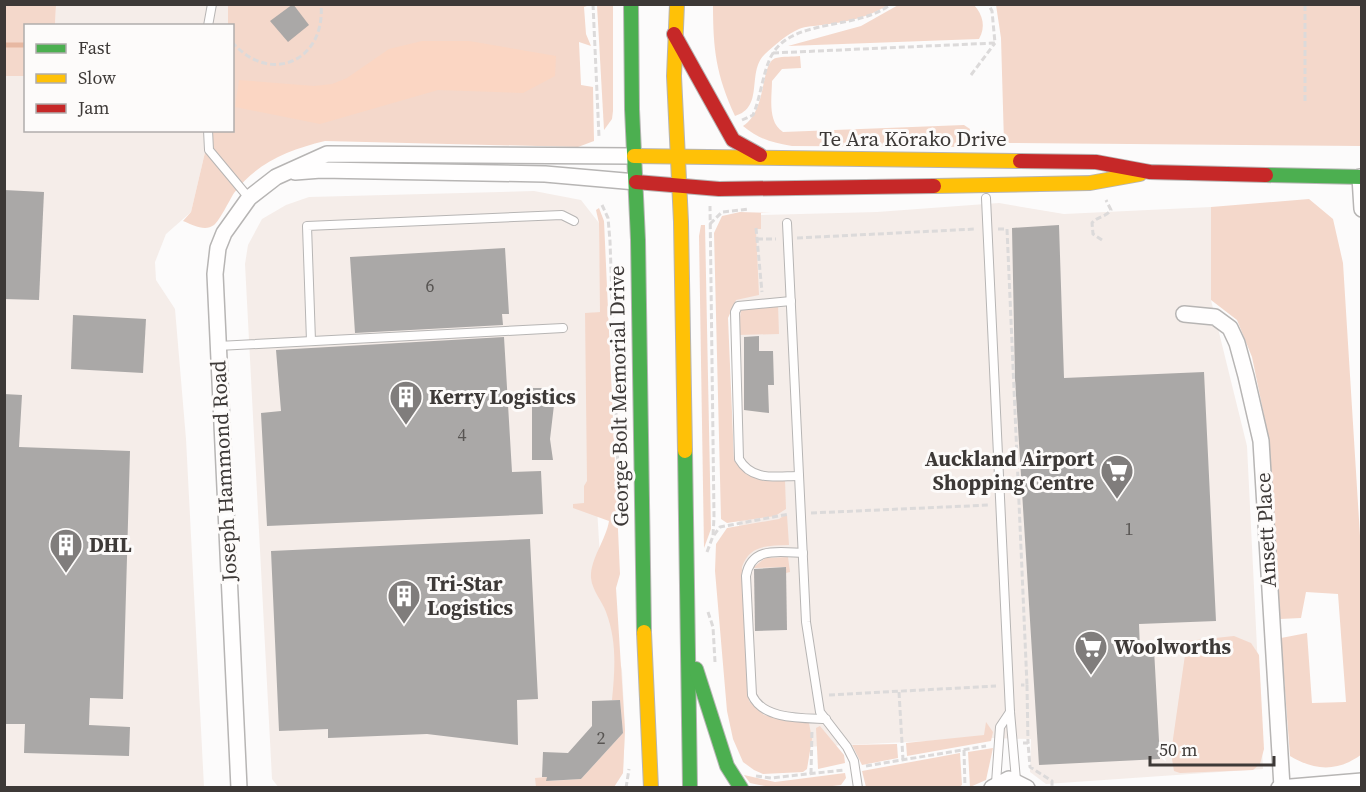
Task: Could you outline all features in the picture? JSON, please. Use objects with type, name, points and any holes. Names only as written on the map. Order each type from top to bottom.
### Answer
[{"type":"main road","name":"George Bolt Memorial Drive","points":[[631,4],[642,590],[649,784]]},
{"type":"main road","points":[[677,4],[674,34],[676,155],[690,788]]},
{"type":"main road","points":[[674,34],[733,140],[747,150],[771,159]]},
{"type":"main road","name":"Te Ara Kōrako Drive","points":[[634,156],[1096,162],[1150,172],[1361,177]]},
{"type":"main road","name":"Te Ara Kōrako Drive","points":[[636,182],[805,189],[1090,183],[1150,172]]},
{"type":"main road","points":[[688,644],[727,766],[731,776],[741,788]]},
{"type":"street","name":"Joseph Hammond Road","points":[[239,788],[215,274],[218,248],[230,221],[249,198],[276,177],[315,158],[340,152],[634,156]]},
{"type":"street","name":"Joseph Hammond Road","points":[[276,177],[302,171],[333,170],[545,174],[636,182]]},
{"type":"street","points":[[1361,177],[1362,209]]},
{"type":"street","name":"Ansett Place","points":[[1184,314],[1215,316],[1230,328],[1243,365],[1261,441],[1281,787]]},
{"type":"street","points":[[1281,787],[1320,787],[1362,781]]},
{"type":"street","points":[[994,785],[1022,784]]},
{"type":"lane","points":[[208,24],[212,4]]},
{"type":"lane","points":[[208,132],[209,150],[249,198]]},
{"type":"lane","points":[[986,198],[1010,712],[1013,744],[1022,784]]},
{"type":"lane","points":[[311,341],[307,226],[562,215],[574,221]]},
{"type":"lane","points":[[787,223],[806,622],[820,712],[847,747],[855,768],[858,788]]},
{"type":"lane","points":[[791,301],[751,303],[738,306],[735,312],[739,459],[753,473],[765,477],[799,476]]},
{"type":"lane","points":[[218,346],[563,328]]},
{"type":"lane","points":[[803,553],[769,552],[758,554],[748,563],[746,576],[752,695],[756,704],[766,711],[826,719]]},
{"type":"lane","points":[[994,785],[1000,727],[1010,712]]},
{"type":"path","points":[[234,43],[255,59],[271,64],[293,63],[314,44],[322,20],[321,4]]},
{"type":"path","points":[[593,4],[599,137]]},
{"type":"path","points":[[738,122],[753,115],[773,53],[793,35],[878,15],[891,4]]},
{"type":"path","points":[[971,75],[995,43],[992,11],[988,4]]},
{"type":"path","points":[[1305,4],[1305,101]]},
{"type":"path","points":[[773,53],[995,43]]},
{"type":"path","points":[[602,205],[608,218],[610,241]]},
{"type":"path","points":[[705,560],[713,536],[710,220]]},
{"type":"path","points":[[757,239],[1007,229],[1028,743],[1030,767],[1052,781],[1052,788]]},
{"type":"path","points":[[713,536],[720,527],[801,513],[1001,504]]},
{"type":"path","points":[[708,602],[708,613]]},
{"type":"path","points":[[817,695],[1027,685]]},
{"type":"path","points":[[899,692],[903,760]]},
{"type":"path","points":[[762,777],[855,768],[999,743]]},
{"type":"path","points":[[1013,744],[1028,743]]},
{"type":"path","points":[[964,750],[965,788]]},
{"type":"shaded area","points":[[5,4],[56,5],[55,24],[24,24],[24,76],[5,76]]},
{"type":"shaded area","points":[[713,4],[888,5],[856,19],[805,27],[786,37],[759,61],[750,105],[735,116],[717,62]]},
{"type":"shaded area","points":[[900,4],[974,5],[983,21],[981,35],[979,39],[788,46],[861,26]]},
{"type":"shaded area","points":[[56,5],[228,5],[228,24],[55,24]]},
{"type":"shaded area","points":[[228,5],[590,5],[584,7],[586,34],[591,46],[579,42],[581,85],[593,87],[594,141],[578,147],[325,141],[286,153],[264,165],[243,182],[214,225],[207,228],[195,226],[183,221],[191,212],[210,132],[234,132],[234,24],[228,24]]},
{"type":"shaded area","points":[[597,5],[613,5],[613,111],[612,119],[604,130]]},
{"type":"shaded area","points":[[996,5],[1361,5],[1361,146],[1004,143],[1001,38]]},
{"type":"shaded area","points":[[422,41],[469,41],[556,56],[555,76],[523,93],[438,90],[320,124],[235,107],[239,80],[314,86],[332,84],[347,78],[389,49]]},
{"type":"shaded area","points":[[800,56],[801,68],[782,69],[772,81],[772,116],[778,128],[783,132],[964,125],[970,129],[968,141],[962,147],[792,146],[772,142],[754,134],[743,126],[751,119],[756,109],[771,61],[779,57]]},
{"type":"shaded area","points":[[4,76],[24,76],[24,132],[210,132],[191,212],[166,234],[155,262],[156,280],[175,309],[186,439],[204,787],[5,787]]},
{"type":"shaded area","points":[[534,191],[581,200],[599,223],[601,312],[585,314],[601,573],[622,670],[625,730],[623,773],[614,787],[279,788],[272,779],[245,264],[248,245],[262,219],[286,205],[309,197]]},
{"type":"shaded area","points":[[1309,199],[1333,219],[1343,263],[1361,552],[1362,754],[1344,764],[1326,767],[1308,765],[1290,756],[1281,638],[1307,633],[1312,703],[1346,702],[1338,594],[1306,592],[1301,618],[1280,619],[1266,425],[1252,357],[1237,320],[1211,300],[1211,207]]},
{"type":"shaded area","name":"Auckland Airport Shopping Centre","points":[[999,203],[1064,214],[1211,207],[1211,300],[1247,446],[1263,769],[1046,784],[1030,772],[1031,739],[991,738],[805,747],[770,720],[746,707],[727,216],[877,212]]},
{"type":"shaded area","points":[[599,208],[604,221],[620,574],[616,588],[625,730],[623,773],[614,787],[536,787],[535,778],[547,777],[549,781],[581,779],[623,733],[620,700],[612,700],[614,644],[610,623],[591,578],[593,564],[609,521],[573,508],[573,504],[584,503],[584,486],[587,481],[585,313],[600,312],[599,223],[596,210]]},
{"type":"shaded area","points":[[740,212],[772,213],[761,213],[761,229],[756,229],[759,295],[736,300],[728,318],[734,460],[744,471],[756,478],[769,481],[785,480],[786,509],[775,516],[727,523],[721,519],[714,233],[722,216]]},
{"type":"shaded area","points":[[701,225],[705,225],[711,529],[704,548],[699,236]]},
{"type":"shaded area","points":[[778,304],[779,334],[738,335],[741,309]]},
{"type":"shaded area","points":[[787,515],[789,545],[767,546],[755,550],[745,559],[742,567],[749,701],[764,715],[809,723],[812,739],[807,769],[803,772],[763,774],[743,762],[733,739],[727,711],[715,571],[716,544],[727,528],[779,519]]},
{"type":"shaded area","points":[[788,557],[790,572],[786,573],[785,567],[753,568],[765,558]]},
{"type":"shaded area","points":[[1234,636],[1251,643],[1259,655],[1264,749],[1260,764],[1253,770],[1180,773],[1174,771],[1171,753],[1187,641]]},
{"type":"shaded area","points":[[986,722],[993,732],[991,741],[907,756],[906,743],[984,735]]},
{"type":"shaded area","points":[[820,726],[844,755],[845,763],[818,769],[816,728]]},
{"type":"shaded area","points":[[897,744],[898,758],[862,765],[852,745]]},
{"type":"shaded area","points":[[993,748],[986,780],[970,787],[968,752]]},
{"type":"shaded area","points":[[960,753],[962,785],[959,787],[866,787],[862,771]]},
{"type":"shaded area","points":[[845,773],[846,778],[841,785],[807,788],[772,787],[750,783],[744,775],[775,782]]},
{"type":"building","points":[[293,4],[309,25],[288,42],[270,21]]},
{"type":"building","points":[[4,190],[44,192],[39,300],[4,299]]},
{"type":"building","name":"Auckland Airport Shopping Centre","points":[[1059,225],[1064,378],[1204,372],[1216,621],[1139,624],[1140,650],[1154,649],[1160,759],[1039,765],[1015,379],[1012,228]]},
{"type":"building","points":[[505,248],[509,314],[502,314],[503,325],[355,333],[350,257]]},
{"type":"building","points":[[73,315],[146,319],[143,373],[71,369]]},
{"type":"building","points":[[759,336],[759,351],[773,351],[774,385],[768,385],[769,413],[744,410],[744,337]]},
{"type":"building","name":"Kerry Logistics","points":[[504,337],[512,472],[541,471],[543,514],[267,526],[261,413],[281,411],[276,350]]},
{"type":"building","points":[[532,388],[556,388],[550,439],[553,460],[532,460]]},
{"type":"building","name":"DHL","points":[[4,394],[22,395],[19,447],[130,451],[123,699],[90,698],[89,725],[130,727],[129,756],[24,753],[25,724],[4,724]]},
{"type":"building","name":"Tri-Star Logistics","points":[[530,539],[538,699],[517,700],[518,745],[427,734],[328,738],[328,729],[279,731],[271,551]]},
{"type":"building","points":[[786,567],[787,630],[755,631],[754,569]]},
{"type":"building","points":[[620,700],[623,733],[581,779],[546,781],[547,777],[542,777],[543,752],[568,753],[592,726],[592,701]]},
{"type":"waterway","points":[[4,45],[24,45]]},
{"type":"traffic: fast","points":[[631,4],[632,109],[638,240],[644,632]]},
{"type":"traffic: fast","points":[[1266,175],[1362,177]]},
{"type":"traffic: fast","points":[[685,451],[690,788]]},
{"type":"traffic: fast","points":[[696,669],[727,766],[741,788]]},
{"type":"traffic: slow","points":[[677,4],[674,76],[681,222],[685,451]]},
{"type":"traffic: slow","points":[[634,156],[1020,161]]},
{"type":"traffic: slow","points":[[934,186],[1090,183],[1140,174]]},
{"type":"traffic: slow","points":[[644,632],[651,788]]},
{"type":"traffic: jam","points":[[674,34],[733,140],[760,155]]},
{"type":"traffic: jam","points":[[1020,161],[1096,162],[1150,172],[1266,175]]},
{"type":"traffic: jam","points":[[636,182],[719,189],[934,186]]},
{"type":"place","name":"Kerry Logistics","points":[[406,426]]},
{"type":"place","name":"Auckland Airport Shopping Centre","points":[[1117,500]]},
{"type":"place","name":"DHL","points":[[66,574]]},
{"type":"place","name":"Tri-Star Logistics","points":[[404,625]]},
{"type":"place","name":"Woolworths","points":[[1091,676]]}]
